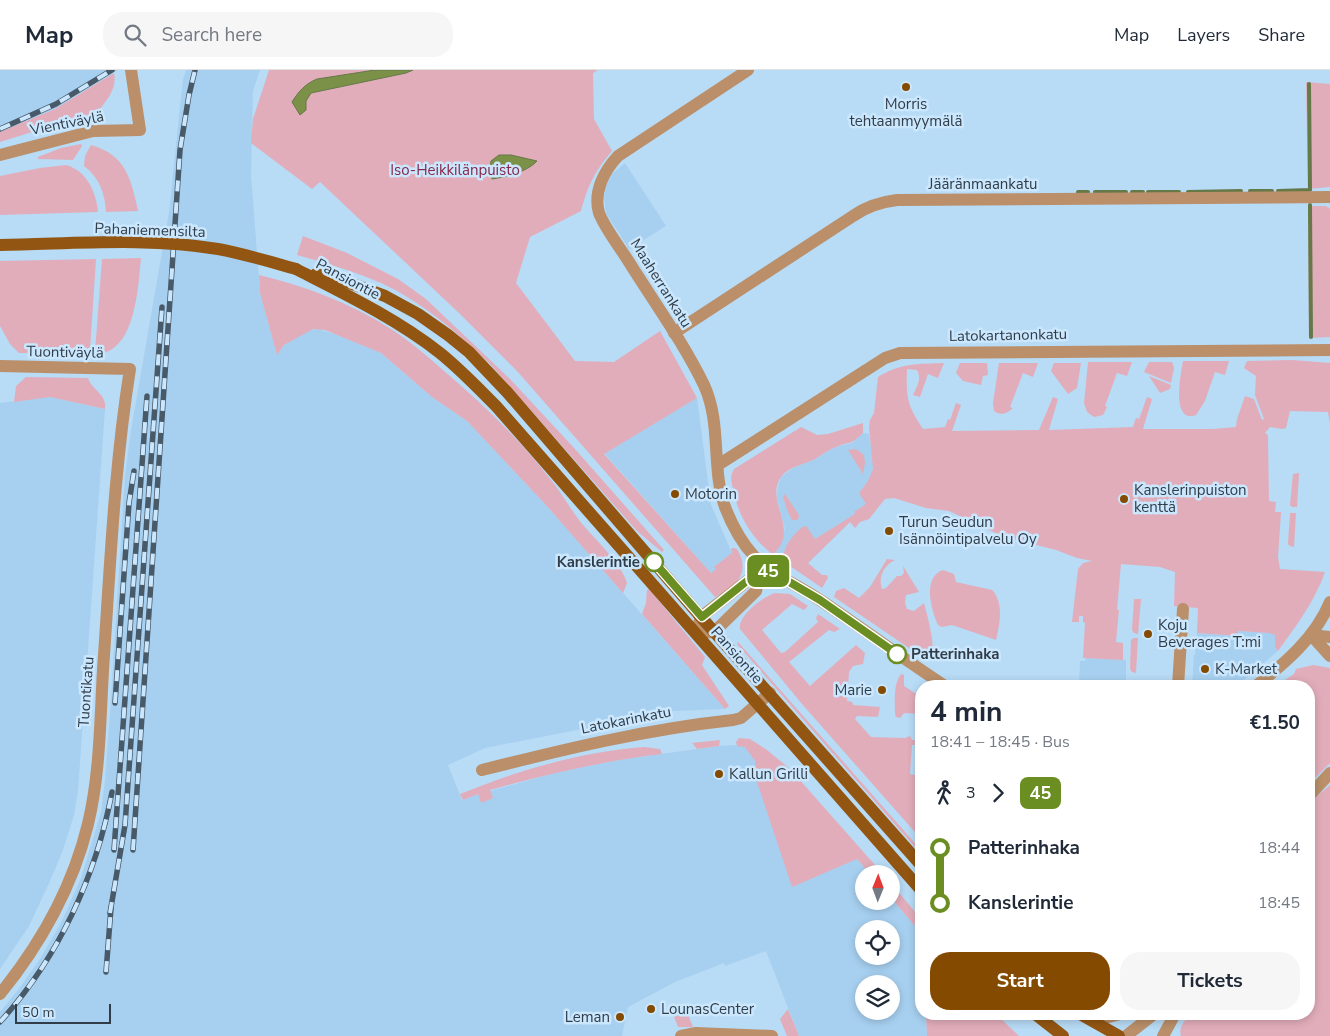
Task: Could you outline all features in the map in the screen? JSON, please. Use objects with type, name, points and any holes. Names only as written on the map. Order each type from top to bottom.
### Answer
[{"type":"main road","name":"Pahaniemensilta","points":[[0,245],[135,243],[185,245],[238,253],[296,270]]},
{"type":"main road","name":"Pansiontie","points":[[296,270],[347,282],[385,296],[418,314],[469,352],[520,406],[714,632],[915,858]]},
{"type":"main road","name":"Pansiontie","points":[[296,270],[337,290],[408,331],[455,365],[496,406],[915,883]]},
{"type":"main road","points":[[1043,1020],[1063,1036]]},
{"type":"main road","points":[[1094,1021],[1119,1036]]},
{"type":"street","name":"Vientiväylä","points":[[0,155],[93,131],[140,130],[131,70]]},
{"type":"street","name":"Maaherrankatu","points":[[748,70],[618,156],[606,170],[597,195],[597,208],[600,217],[674,333],[704,385],[715,424],[720,485],[724,505],[732,524],[745,545],[769,570]]},
{"type":"street","name":"Jääränmaankatu","points":[[674,333],[852,216],[878,203],[897,200],[1330,198]]},
{"type":"street","name":"Latokartanonkatu","points":[[718,465],[885,358],[900,353],[1330,350]]},
{"type":"street","name":"Tuontiväylä","points":[[0,366],[130,369]]},
{"type":"street","name":"Tuontikatu","points":[[0,994],[34,947],[63,894],[81,847],[92,807],[98,759],[116,473],[130,369]]},
{"type":"street","points":[[758,581],[747,581],[702,617],[696,633],[714,632],[756,590],[758,581],[769,570],[820,600],[936,680]]},
{"type":"street","points":[[1263,680],[1283,664],[1311,635],[1330,602]]},
{"type":"street","points":[[1178,680],[1183,609]]},
{"type":"street","points":[[1311,635],[1330,637]]},
{"type":"street","points":[[1311,635],[1330,656]]},
{"type":"street","name":"Latokarinkatu","points":[[482,770],[540,754],[616,738],[681,726],[733,720],[740,718],[770,693]]},
{"type":"street","points":[[1315,789],[1330,773]]},
{"type":"street","points":[[1126,1036],[1146,1020]]},
{"type":"street","points":[[1163,1036],[1172,1020]]},
{"type":"street","points":[[681,1036],[696,1033],[772,1036]]},
{"type":"shaded area","points":[[0,70],[118,70],[55,109],[0,132]]},
{"type":"shaded area","points":[[186,70],[260,70],[253,91],[251,175],[260,292],[277,355],[284,345],[309,330],[319,329],[358,342],[381,353],[432,397],[467,421],[545,504],[725,709],[674,711],[485,748],[448,765],[462,800],[478,794],[482,803],[490,791],[565,770],[624,759],[719,746],[737,745],[761,749],[862,865],[855,865],[855,910],[900,908],[915,926],[915,1020],[926,1020],[927,1036],[799,1036],[766,951],[725,966],[724,963],[675,982],[628,1007],[622,1036],[0,1036],[0,1012],[40,959],[62,921],[81,878],[101,812],[110,714],[125,475],[131,430],[169,212],[183,79]]},
{"type":"shaded area","points":[[375,70],[413,70],[311,93],[306,101],[306,110],[300,115],[292,102],[303,88],[317,79]]},
{"type":"shaded area","points":[[499,155],[511,155],[537,161],[522,171],[492,179],[491,161]]},
{"type":"shaded area","points":[[625,163],[666,226],[629,249],[606,213],[604,197],[611,175]]},
{"type":"shaded area","points":[[50,397],[105,409],[78,791],[74,815],[63,850],[50,881],[29,926],[0,969],[0,403]]},
{"type":"shaded area","name":"Motorin","points":[[697,398],[711,505],[732,553],[715,567],[716,569],[711,573],[604,453]]},
{"type":"shaded area","points":[[863,433],[869,434],[879,499],[850,522],[799,572],[773,555],[777,551],[785,529],[777,498],[781,477],[793,468],[815,459],[835,447],[852,443]]},
{"type":"shaded area","points":[[1238,631],[1276,635],[1275,647],[1278,651],[1244,680],[1192,680],[1197,633],[1237,636]]},
{"type":"shaded area","points":[[1086,658],[1126,660],[1126,680],[1079,680],[1080,661],[1085,661]]},
{"type":"green space","name":"Iso-Heikkilänpuisto","points":[[269,70],[598,70],[593,73],[594,119],[612,151],[593,179],[586,193],[581,211],[530,237],[516,283],[575,361],[614,362],[660,331],[697,398],[604,454],[711,573],[716,569],[714,567],[732,553],[731,549],[737,549],[743,565],[742,572],[740,578],[730,589],[715,597],[517,371],[459,313],[320,182],[312,189],[251,143],[253,119]]},
{"type":"green space","points":[[114,73],[115,80],[112,92],[94,118],[64,122],[0,142],[0,132],[55,109]]},
{"type":"green space","points":[[1306,82],[1330,84],[1330,187],[1308,189]]},
{"type":"green space","points":[[81,144],[82,146],[73,160],[38,159],[38,157],[61,148]]},
{"type":"green space","points":[[91,145],[103,149],[112,155],[125,170],[133,189],[138,211],[106,212],[100,186],[94,175],[84,166],[85,156]]},
{"type":"green space","points":[[66,165],[80,172],[85,177],[93,190],[98,212],[0,215],[0,176]]},
{"type":"green space","points":[[1308,206],[1326,206],[1330,209],[1330,337],[1309,338]]},
{"type":"green space","points":[[303,236],[347,253],[398,279],[426,299],[510,379],[664,550],[662,552],[637,531],[489,363],[464,340],[425,308],[381,283],[297,255]]},
{"type":"green space","points":[[141,258],[133,316],[127,330],[120,342],[110,350],[97,354],[95,352],[102,259]]},
{"type":"green space","points":[[96,259],[90,350],[54,350],[53,353],[19,353],[10,344],[0,326],[0,261]]},
{"type":"green space","points":[[259,275],[293,284],[344,303],[376,320],[418,348],[495,418],[540,467],[579,520],[619,567],[627,583],[623,593],[545,504],[467,421],[432,397],[381,353],[325,330],[313,329],[284,345],[277,355],[260,293]]},
{"type":"green space","points":[[1292,360],[1330,363],[1330,424],[1328,412],[1290,411],[1286,428],[1270,427],[1265,433],[1268,435],[1269,501],[1276,502],[1275,512],[1281,512],[1278,557],[1280,569],[1325,572],[1310,603],[1278,651],[1275,647],[1275,635],[1269,633],[1238,631],[1238,636],[1197,633],[1198,608],[1174,606],[1175,572],[1160,567],[1121,564],[1116,642],[1123,643],[1123,660],[1083,658],[1085,623],[1083,622],[1083,616],[1079,616],[1079,622],[1072,622],[1078,569],[1083,563],[1092,561],[1002,536],[949,511],[926,508],[894,498],[885,499],[869,519],[860,522],[855,528],[850,522],[808,563],[822,575],[827,575],[828,578],[822,588],[783,561],[784,551],[789,541],[804,526],[807,527],[815,539],[855,514],[854,512],[866,504],[859,493],[868,481],[873,469],[870,420],[874,413],[878,377],[886,372],[910,365],[944,363],[938,378],[928,374],[920,397],[913,395],[919,379],[917,370],[907,369],[909,401],[923,429],[945,427],[948,419],[950,420],[956,403],[961,405],[952,431],[1039,430],[1053,397],[1058,399],[1049,430],[1133,427],[1136,418],[1139,419],[1147,397],[1152,399],[1143,429],[1213,429],[1236,427],[1245,396],[1254,399],[1262,420],[1264,419],[1255,395],[1256,376],[1244,368],[1247,361]]},
{"type":"green space","points":[[1183,361],[1229,361],[1225,375],[1215,372],[1205,401],[1194,416],[1188,416],[1183,413],[1179,400]]},
{"type":"green space","points":[[1088,362],[1132,362],[1127,376],[1117,373],[1103,415],[1094,417],[1087,412],[1084,403]]},
{"type":"green space","points":[[1149,362],[1172,362],[1174,368],[1171,383],[1144,372]]},
{"type":"green space","points":[[960,363],[987,363],[988,375],[983,376],[981,385],[963,381],[956,373]]},
{"type":"green space","points":[[999,363],[1038,363],[1033,377],[1023,373],[1010,407],[1013,408],[1002,414],[994,411],[993,403]]},
{"type":"green space","points":[[1054,363],[1081,363],[1077,388],[1068,394],[1051,371]]},
{"type":"green space","points":[[1149,376],[1171,385],[1170,389],[1160,393]]},
{"type":"green space","points":[[26,377],[88,378],[104,399],[105,409],[50,397],[14,402],[16,386]]},
{"type":"green space","points":[[863,423],[863,433],[855,440],[833,448],[815,459],[792,468],[781,477],[777,486],[777,496],[784,535],[781,545],[773,555],[758,541],[742,517],[732,483],[731,476],[734,469],[801,427],[817,435],[828,434]]},
{"type":"green space","points":[[856,449],[864,455],[863,474],[848,450]]},
{"type":"green space","points":[[1299,473],[1297,507],[1292,507],[1290,505],[1293,474]]},
{"type":"green space","points":[[785,494],[799,515],[798,520],[792,520],[787,510],[783,497]]},
{"type":"green space","points":[[1290,513],[1296,513],[1294,547],[1288,544]]},
{"type":"green space","points":[[887,559],[895,560],[885,568],[881,576],[882,589],[886,588],[897,576],[901,576],[904,573],[903,566],[919,592],[906,595],[905,603],[907,609],[914,611],[924,603],[933,650],[930,661],[834,597],[836,591],[844,588],[859,598],[870,587]]},
{"type":"green space","points":[[943,570],[954,574],[956,582],[992,590],[996,595],[1000,614],[996,640],[952,625],[942,627],[938,625],[931,603],[930,587],[932,579]]},
{"type":"green space","points":[[649,589],[705,657],[702,665],[729,706],[725,709],[642,614],[646,603],[647,590]]},
{"type":"green space","points":[[775,593],[790,594],[808,606],[804,610],[792,604],[762,630],[781,653],[785,652],[818,622],[816,618],[818,614],[840,629],[834,632],[829,630],[789,662],[810,686],[856,645],[865,653],[863,664],[853,666],[849,672],[847,701],[852,702],[853,705],[880,707],[878,717],[857,716],[855,719],[871,737],[905,738],[910,736],[912,740],[915,740],[915,745],[912,745],[910,774],[915,775],[915,832],[802,704],[740,629],[743,618],[752,607]]},
{"type":"green space","points":[[1134,599],[1141,599],[1138,634],[1132,630]]},
{"type":"green space","points":[[1138,638],[1136,673],[1130,669],[1131,640]]},
{"type":"green space","points":[[738,642],[915,843],[915,847],[737,644]]},
{"type":"green space","points":[[1313,665],[1330,668],[1330,763],[1315,778],[1315,680],[1285,680],[1294,674],[1296,669]]},
{"type":"green space","points":[[901,674],[904,675],[904,686],[915,693],[915,714],[904,713],[900,718],[896,717],[895,714],[898,678]]},
{"type":"green space","points":[[739,738],[750,739],[790,769],[875,865],[862,865],[857,859],[792,887],[756,779],[755,761],[745,747],[737,746],[736,742]]},
{"type":"green space","points":[[720,740],[719,746],[697,749],[692,743]]},
{"type":"green space","points":[[644,747],[660,749],[662,754],[597,764],[511,784],[490,790],[493,798],[481,803],[478,794],[463,800],[460,794],[550,763],[620,749]]},
{"type":"green space","points":[[1330,785],[1330,1036],[1181,1036],[1181,1027],[1186,1020],[1315,1020],[1315,799]]},
{"type":"green space","points":[[900,894],[915,912],[915,926],[900,908]]},
{"type":"green space","points":[[788,1009],[799,1036],[787,1036],[780,1019]]},
{"type":"green space","points":[[687,1012],[693,1027],[678,1027],[674,1017]]},
{"type":"green space","points":[[926,1020],[1002,1020],[1019,1036],[927,1036]]},
{"type":"waterway","points":[[1278,191],[1310,190],[1309,84]]},
{"type":"waterway","points":[[1188,192],[1241,191]]},
{"type":"waterway","points":[[1250,191],[1272,191]]},
{"type":"waterway","points":[[1078,192],[1088,192]]},
{"type":"waterway","points":[[1095,192],[1126,192]]},
{"type":"waterway","points":[[1132,192],[1143,192]]},
{"type":"waterway","points":[[1148,192],[1179,192]]},
{"type":"waterway","points":[[1310,205],[1311,337]]},
{"type":"railway","points":[[0,129],[56,104],[112,70]]},
{"type":"railway","points":[[133,850],[180,150],[195,70]]},
{"type":"railway","points":[[110,913],[125,825],[162,307]]},
{"type":"railway","points":[[114,850],[147,396]]},
{"type":"railway","points":[[115,703],[129,503],[134,471]]},
{"type":"railway","points":[[0,1022],[40,971],[72,915],[96,855],[112,792]]},
{"type":"railway","points":[[106,972],[111,908]]},
{"type":"bus line","name":"45","points":[[654,562],[702,617],[747,581],[758,581],[769,570],[796,584],[897,654]]},
{"type":"place","name":"Morris tehtaanmyymälä","points":[[906,87]]},
{"type":"place","name":"Motorin","points":[[675,494]]},
{"type":"place","name":"Kanslerinpuiston kenttä","points":[[1124,499]]},
{"type":"place","name":"Turun Seudun Isännöintipalvelu Oy","points":[[889,531]]},
{"type":"place","name":"Kanslerintie","points":[[654,562]]},
{"type":"place","name":"Koju Beverages T:mi","points":[[1148,634]]},
{"type":"place","name":"Patterinhaka","points":[[897,654]]},
{"type":"place","name":"K-Market","points":[[1205,669]]},
{"type":"place","name":"Marie","points":[[882,690]]},
{"type":"place","name":"Kallun Grilli","points":[[719,774]]},
{"type":"place","name":"LounasCenter","points":[[651,1009]]},
{"type":"place","name":"Leman","points":[[620,1017]]}]
